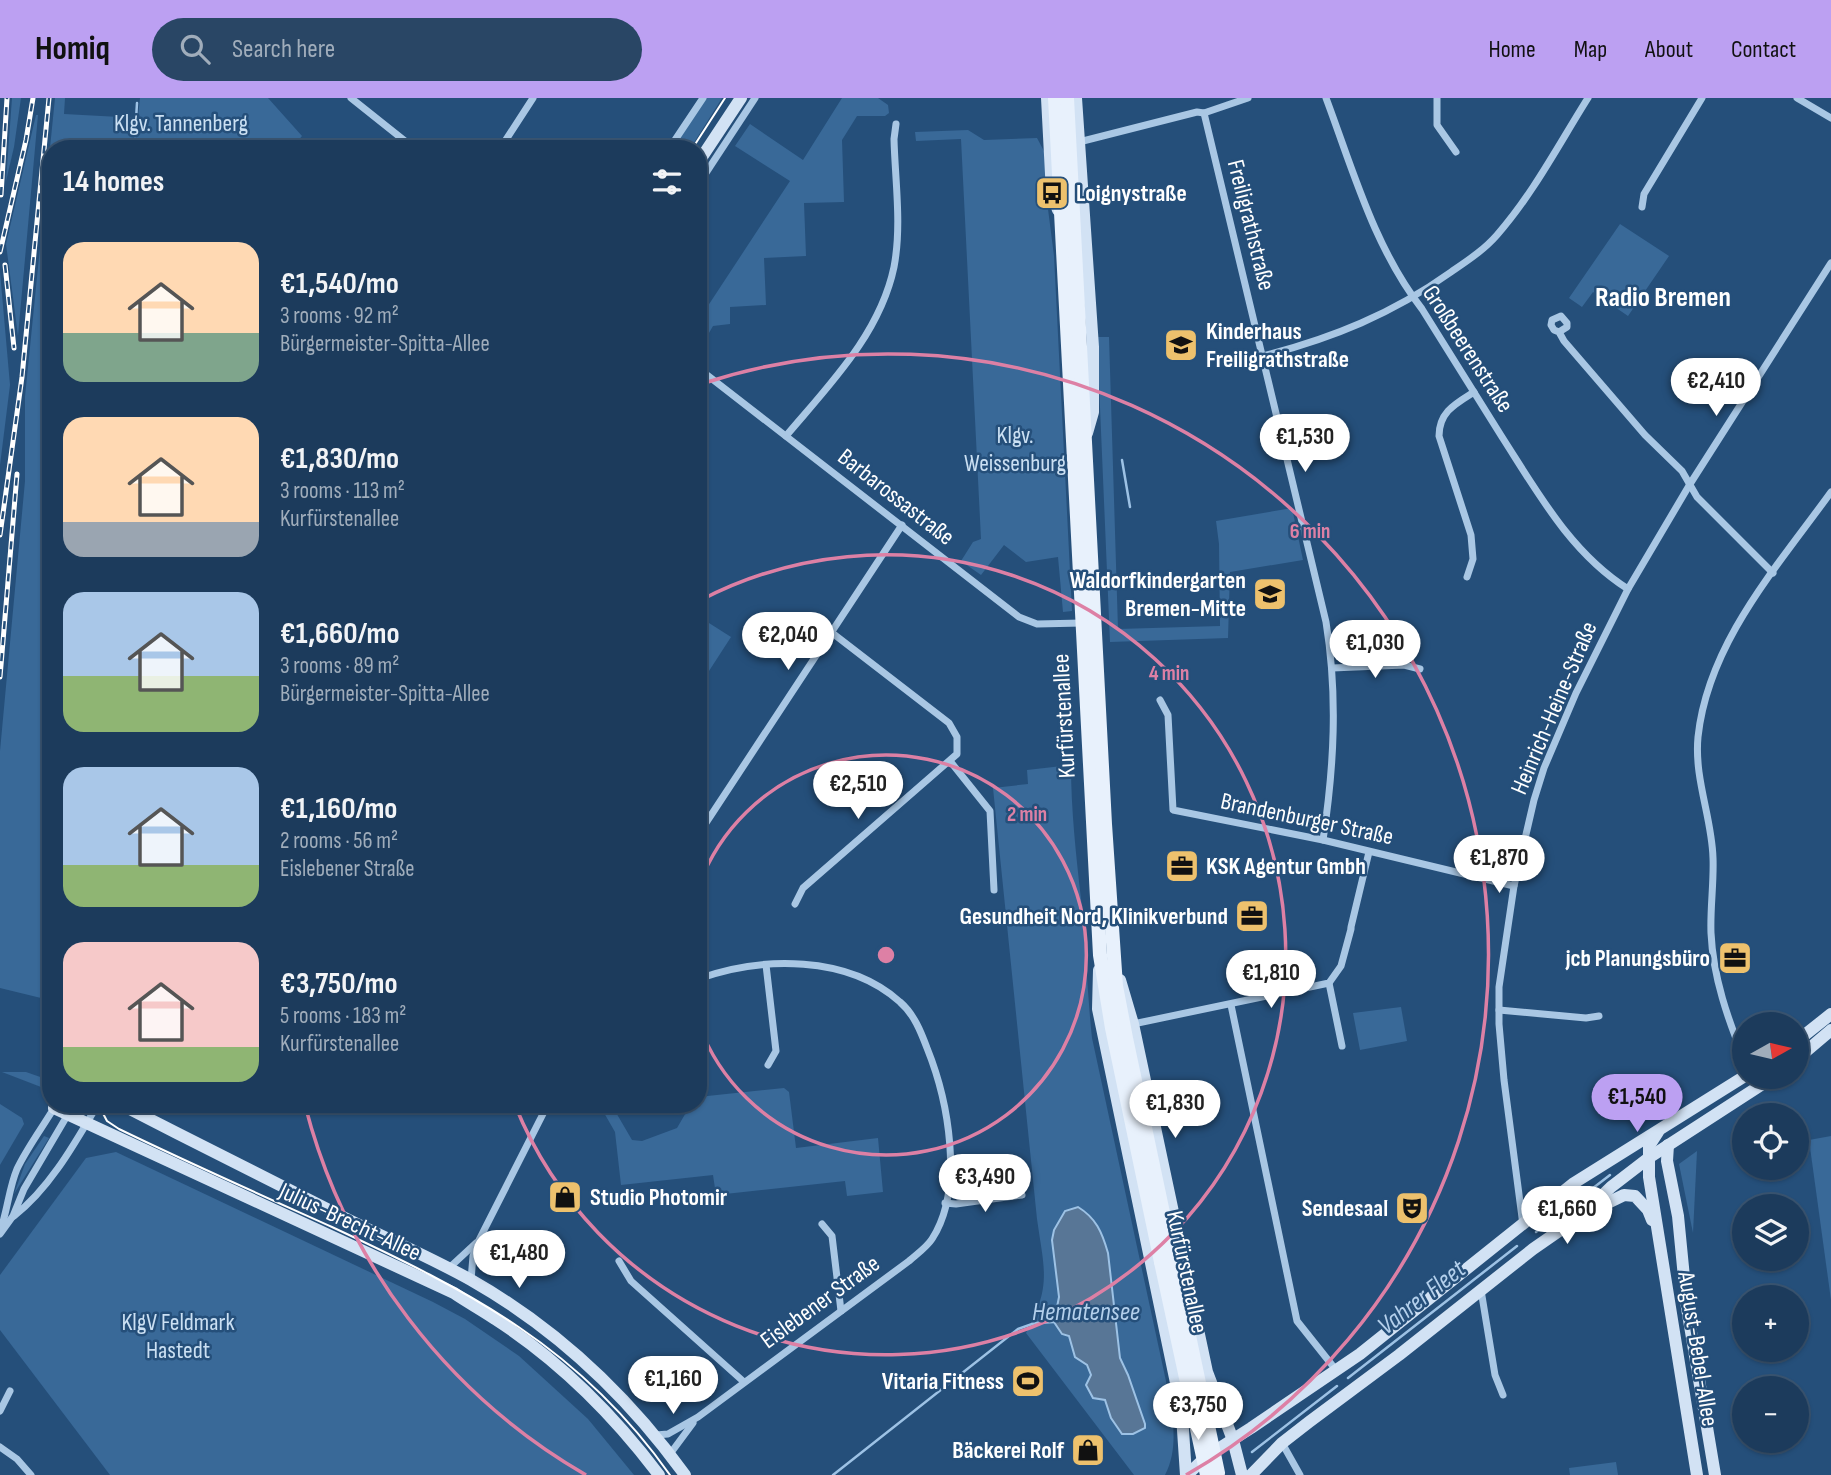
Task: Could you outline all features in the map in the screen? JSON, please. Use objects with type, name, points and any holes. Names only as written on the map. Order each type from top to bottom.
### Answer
[{"type":"main road","points":[[707,149],[741,98]]},
{"type":"main road","name":"Kurfürstenallee","points":[[1047,98],[1052,193],[1062,224]]},
{"type":"main road","name":"Kurfürstenallee","points":[[1055,98],[1082,624],[1112,1028],[1214,1474]]},
{"type":"main road","name":"Kurfürstenallee","points":[[1067,98],[1104,815],[1107,957],[1098,1009],[1182,1415],[1186,1475]]},
{"type":"main road","name":"Kurfürstenallee","points":[[1076,98],[1093,346],[1093,412],[1086,436]]},
{"type":"main road","name":"Kurfürstenallee","points":[[1107,957],[1133,1024],[1207,1372],[1233,1440],[1242,1475]]},
{"type":"main road","points":[[1810,1031],[1831,1014]]},
{"type":"main road","points":[[1810,1048],[1831,1030]]},
{"type":"main road","points":[[1251,1475],[1344,1381],[1360,1354],[1574,1183],[1732,1084]]},
{"type":"main road","points":[[1186,1475],[1207,1456],[1233,1440],[1399,1355],[1533,1249],[1582,1215],[1611,1187],[1650,1157],[1755,1089]]},
{"type":"main road","name":"Julius-Brecht-Allee","points":[[74,1113],[86,1123],[454,1293],[494,1318],[573,1379],[615,1420],[659,1475]]},
{"type":"main road","name":"Julius-Brecht-Allee","points":[[138,1113],[449,1268],[542,1326],[621,1395],[656,1435],[685,1475]]},
{"type":"main road","points":[[1650,1157],[1649,1146],[1664,1126]]},
{"type":"main road","name":"August-Bebel-Allee","points":[[1668,1145],[1667,1161],[1678,1216],[1687,1308],[1715,1475]]},
{"type":"main road","name":"August-Bebel-Allee","points":[[1629,1147],[1660,1165],[1671,1182]]},
{"type":"main road","name":"August-Bebel-Allee","points":[[1650,1157],[1649,1177],[1697,1475]]},
{"type":"main road","name":"August-Bebel-Allee","points":[[1582,1215],[1624,1195],[1635,1196],[1648,1210],[1657,1230]]},
{"type":"main road","points":[[1524,1225],[1533,1249]]},
{"type":"main road","points":[[1670,1311],[1687,1308]]},
{"type":"street","points":[[351,98],[404,140]]},
{"type":"street","points":[[506,140],[533,98]]},
{"type":"street","points":[[675,140],[703,98]]},
{"type":"street","points":[[707,172],[755,98]]},
{"type":"street","points":[[1079,142],[1196,112],[1204,113],[1248,98]]},
{"type":"street","name":"Großbeerenstraße","points":[[1326,98],[1385,253],[1534,486],[1579,549],[1610,578],[1628,589]]},
{"type":"street","points":[[1437,98],[1437,125],[1456,152]]},
{"type":"street","points":[[1263,356],[1331,336],[1414,298],[1470,259],[1497,234],[1530,192],[1588,98]]},
{"type":"street","points":[[1642,207],[1644,194],[1702,98]]},
{"type":"street","points":[[1797,98],[1807,100],[1831,118]]},
{"type":"street","name":"Freiligrathstraße","points":[[1204,113],[1319,588],[1332,668],[1335,747],[1323,840]]},
{"type":"street","points":[[786,436],[865,338],[877,317],[888,286],[896,247],[896,124]]},
{"type":"street","name":"Heinrich-Heine-Straße","points":[[1524,1225],[1514,1164],[1499,1010],[1503,953],[1514,887],[1544,768],[1576,693],[1628,589],[1690,484],[1831,263]]},
{"type":"street","points":[[1559,332],[1645,435],[1682,471],[1697,497],[1773,573]]},
{"type":"street","name":"Barbarossastraße","points":[[707,375],[1019,617],[1037,624],[1082,624]]},
{"type":"street","points":[[1467,577],[1473,559],[1471,535],[1439,436],[1439,426],[1451,406],[1474,392]]},
{"type":"street","points":[[1732,1025],[1721,995],[1714,961],[1711,932],[1713,860],[1698,771],[1698,738],[1707,694],[1727,641],[1831,492]]},
{"type":"street","points":[[707,821],[901,526]]},
{"type":"street","points":[[795,904],[803,888],[957,754],[957,737],[949,723],[831,632]]},
{"type":"street","points":[[1332,668],[1404,665],[1420,668]]},
{"type":"street","name":"Brandenburger Straße","points":[[1160,700],[1168,716],[1173,810],[1323,840],[1514,887]]},
{"type":"street","points":[[950,761],[990,811],[994,890]]},
{"type":"street","points":[[1133,1024],[1329,983],[1341,966],[1369,852]]},
{"type":"street","name":"Eislebener Straße","points":[[656,1435],[668,1434],[698,1417],[906,1264],[931,1241],[946,1203],[950,1152],[944,1098],[920,1031],[903,1004],[870,981],[852,974],[791,964],[766,965],[707,977]]},
{"type":"street","points":[[766,965],[776,1051],[768,1065]]},
{"type":"street","points":[[1329,983],[1342,1046]]},
{"type":"street","points":[[1231,1005],[1297,1321],[1344,1381]]},
{"type":"street","points":[[1499,1010],[1586,1018],[1598,1016]]},
{"type":"street","points":[[0,1233],[18,1168],[51,1113]]},
{"type":"street","points":[[13,1216],[24,1189],[69,1113]]},
{"type":"street","points":[[0,1233],[13,1216],[37,1194],[92,1113]]},
{"type":"street","points":[[471,1280],[473,1256],[479,1240],[543,1113]]},
{"type":"street","points":[[946,1203],[1022,1195]]},
{"type":"street","points":[[822,1224],[832,1236],[841,1311]]},
{"type":"street","points":[[449,1268],[479,1240]]},
{"type":"street","points":[[619,1261],[631,1280],[744,1382]]},
{"type":"street","points":[[1481,1289],[1495,1375],[1503,1395]]},
{"type":"street","points":[[0,1411],[10,1391]]},
{"type":"street","name":"Eislebener Straße","points":[[670,1454],[698,1417]]},
{"type":"street","points":[[1282,1443],[1300,1475]]},
{"type":"street","points":[[0,1447],[17,1459],[31,1475]]},
{"type":"green space","points":[[12,98],[21,98],[6,181]]},
{"type":"green space","name":"Klgv. Tannenberg","points":[[55,98],[65,98],[64,114],[138,118],[140,98],[268,98],[302,136],[299,140],[51,140]]},
{"type":"green space","points":[[706,98],[722,98],[696,140],[679,140]]},
{"type":"green space","points":[[842,98],[878,98],[888,105],[889,113],[885,116],[857,116],[842,140],[844,202],[804,203],[806,256],[764,258],[766,305],[730,307],[730,324],[713,326],[707,336],[707,307],[790,181],[735,146],[750,124],[803,160]]},
{"type":"green space","points":[[38,115],[18,336],[6,244]]},
{"type":"green space","name":"Klgv. Weissenburg","points":[[968,130],[984,140],[1037,138],[1045,153],[1054,256],[1072,611],[1063,612],[1058,557],[1026,562],[1004,545],[981,575],[961,561],[973,542],[981,539],[961,139],[916,141],[915,132]]},
{"type":"green space","points":[[1620,224],[1669,256],[1628,316],[1593,292],[1582,307],[1569,298]]},
{"type":"green space","points":[[42,228],[41,998],[0,988],[0,751],[25,481],[25,397]]},
{"type":"green space","points":[[0,272],[10,385],[0,465]]},
{"type":"green space","points":[[1097,337],[1109,337],[1118,629],[1220,626],[1219,544],[1216,521],[1292,508],[1303,560],[1230,572],[1228,638],[1110,642]]},
{"type":"green space","points":[[707,622],[731,637],[707,674]]},
{"type":"green space","points":[[1071,765],[1074,832],[1092,1038],[1172,1409],[1173,1451],[1165,1475],[1134,1475],[1026,1333],[1040,1302],[1044,1277],[993,788],[1028,784],[1027,770]]},
{"type":"green space","points":[[1401,1007],[1407,1041],[1360,1050],[1353,1013]]},
{"type":"green space","points":[[2,1072],[26,1072],[42,1078],[41,1087]]},
{"type":"green space","points":[[784,1088],[789,1092],[796,1148],[878,1138],[883,1192],[847,1196],[845,1181],[716,1195],[713,1175],[621,1185],[615,1132],[604,1113],[616,1113],[632,1140],[642,1141],[677,1128],[686,1113],[707,1113],[707,1096]]},
{"type":"green space","points":[[0,1104],[22,1118],[24,1124],[0,1165]]},
{"type":"green space","points":[[44,1136],[49,1138],[14,1194],[25,1164]]},
{"type":"green space","points":[[1831,1136],[1831,1300],[1809,1140]]},
{"type":"green space","points":[[1697,1151],[1693,1233],[1679,1164]]},
{"type":"green space","name":"KlgV Feldmark Hastedt","points":[[116,1152],[465,1319],[519,1356],[588,1419],[634,1475],[110,1475],[0,1330],[0,1275],[86,1158]]},
{"type":"green space","points":[[1616,1462],[1618,1475],[1570,1475],[1569,1468]]},
{"type":"water","name":"Hematensee","points":[[1078,1207],[1098,1226],[1108,1253],[1120,1358],[1145,1424],[1145,1428],[1133,1434],[1122,1434],[1111,1418],[1105,1400],[1093,1398],[1086,1385],[1091,1375],[1087,1365],[1075,1357],[1069,1336],[1062,1334],[1054,1322],[1059,1297],[1052,1240],[1054,1230],[1065,1211]]},
{"type":"waterway","points":[[135,136],[137,103]]},
{"type":"waterway","points":[[1122,460],[1130,507]]},
{"type":"waterway","name":"Vahrer Fleet","points":[[1536,1232],[1610,1175]]},
{"type":"waterway","name":"Vahrer Fleet","points":[[1348,1378],[1517,1246]]},
{"type":"waterway","points":[[833,1475],[1018,1329],[1035,1323],[1054,1322]]},
{"type":"waterway","name":"Vahrer Fleet","points":[[1252,1452],[1337,1386]]},
{"type":"tram line","points":[[698,140],[725,98]]},
{"type":"tram line","points":[[103,1113],[107,1121],[119,1129],[382,1251],[430,1275],[519,1327],[560,1357],[598,1391],[635,1430],[670,1475]]},
{"type":"railway","points":[[1,195],[7,98]]},
{"type":"railway","points":[[0,252],[33,98]]},
{"type":"railway","points":[[45,140],[49,98]]},
{"type":"railway","points":[[0,535],[22,377],[42,170]]},
{"type":"railway","points":[[5,265],[14,348]]},
{"type":"railway","points":[[0,677],[17,474]]},
{"type":"place","name":"Loignystraße","points":[[1052,193]]},
{"type":"place","name":"Kinderhaus Freiligrathstraße","points":[[1181,345]]},
{"type":"place","name":"Waldorfkindergarten Bremen-Mitte","points":[[1270,594]]},
{"type":"place","name":"KSK Agentur Gmbh","points":[[1182,866]]},
{"type":"place","name":"Gesundheit Nord, Klinikverbund","points":[[1252,916]]},
{"type":"place","name":"jcb Planungsbüro","points":[[1735,958]]},
{"type":"place","name":"Studio Photomir","points":[[565,1197]]},
{"type":"place","name":"Sendesaal","points":[[1412,1208]]},
{"type":"place","name":"Vitaria Fitness","points":[[1028,1381]]},
{"type":"place","name":"Bäckerei Rolf","points":[[1088,1450]]},
{"type":"district","name":"Radio Bremen","points":[[1663,297]]}]
